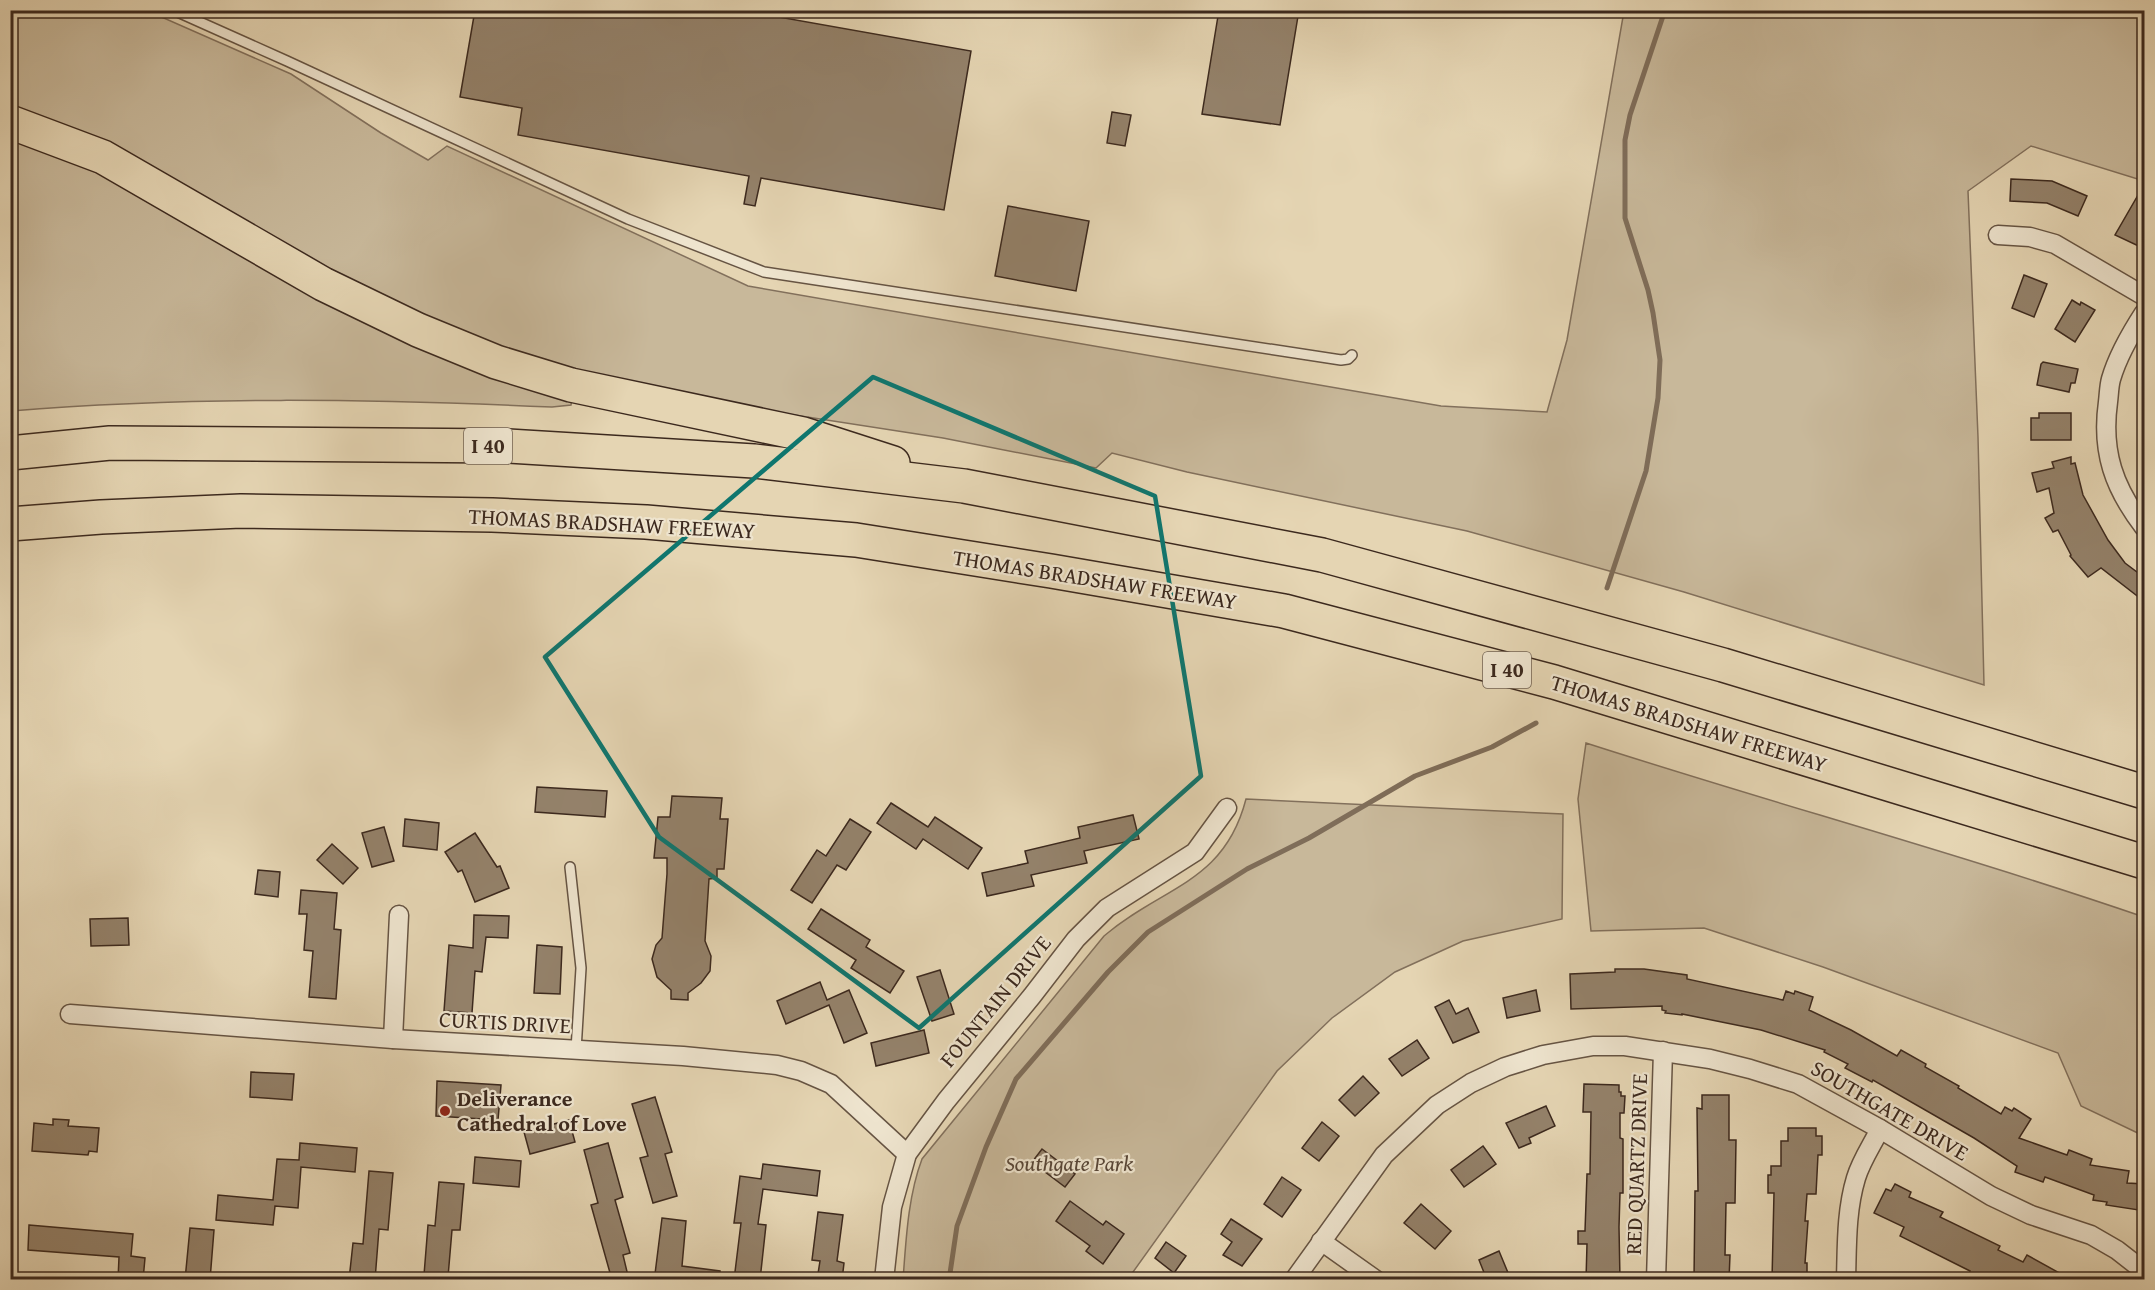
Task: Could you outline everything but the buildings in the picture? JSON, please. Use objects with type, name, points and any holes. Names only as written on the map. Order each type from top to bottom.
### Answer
[{"type":"highway","points":[[10,122],[103,157],[323,284],[418,330],[496,362],[571,385],[803,434],[963,486]]},
{"type":"highway","name":"I 40","points":[[10,453],[110,444],[508,446],[754,461],[963,486],[1322,555],[1723,665],[2145,792]]},
{"type":"highway","name":"THOMAS BRADSHAW FREEWAY","points":[[10,524],[101,517],[241,511],[492,515],[646,522],[855,540],[1017,565],[1284,611],[1554,682],[2145,862]]},
{"type":"street","points":[[1998,235],[2030,237],[2055,244],[2145,296]]},
{"type":"street","points":[[2145,312],[2128,339],[2110,380],[2105,426],[2109,457],[2117,482],[2127,505],[2145,527]]},
{"type":"street","name":"FOUNTAIN DRIVE","points":[[884,1280],[892,1207],[907,1154],[946,1101],[1076,939],[1107,908],[1195,852],[1227,808]]},
{"type":"street","points":[[393,1039],[399,915]]},
{"type":"street","name":"CURTIS DRIVE","points":[[70,1014],[777,1065],[801,1071],[831,1084],[862,1110],[907,1154]]},
{"type":"street","name":"SOUTHGATE DRIVE","points":[[1294,1280],[1383,1155],[1437,1105],[1471,1083],[1505,1067],[1542,1054],[1593,1046],[1626,1046],[1663,1051],[1750,1069],[1798,1084],[1880,1128],[1991,1196],[2031,1215],[2091,1235],[2117,1250],[2145,1272]]},
{"type":"street","name":"RED QUARTZ DRIVE","points":[[1656,1280],[1663,1051]]},
{"type":"street","points":[[1846,1280],[1851,1199],[1857,1176],[1880,1128]]},
{"type":"street","points":[[1321,1241],[1376,1280]]},
{"type":"lane","points":[[173,10],[628,219],[764,272],[1341,360],[1348,359],[1352,355]]},
{"type":"lane","points":[[570,867],[581,968],[576,1050]]},
{"type":"highlighted area","points":[[873,377],[1155,496],[1201,776],[919,1028],[659,837],[545,657]]},
{"type":"green space","points":[[10,11],[148,11],[291,74],[381,133],[428,160],[447,146],[748,286],[1441,406],[1547,412],[1567,340],[1624,11],[2144,11],[2144,181],[2031,146],[1968,191],[1978,437],[1984,685],[1684,592],[1467,531],[1187,472],[1112,453],[1096,468],[943,438],[704,401],[576,374],[467,339],[11,112]]},
{"type":"green space","points":[[10,133],[45,142],[572,398],[571,405],[552,407],[281,400],[146,403],[11,411]]},
{"type":"green space","points":[[1586,743],[2144,917],[2144,1136],[2081,1106],[2058,1053],[1823,967],[1704,928],[1591,931],[1578,799]]},
{"type":"green space","name":"Southgate Park","points":[[1246,799],[1563,814],[1562,919],[1463,941],[1395,972],[1332,1018],[1277,1071],[1128,1279],[903,1280],[911,1203],[922,1159],[1104,936],[1126,919],[1207,867],[1223,849],[1236,827]]},
{"type":"waterway","points":[[1607,588],[1646,471],[1658,398],[1660,360],[1653,313],[1625,218],[1625,140],[1630,115],[1665,10]]},
{"type":"waterway","points":[[949,1280],[957,1226],[986,1147],[1016,1079],[1108,972],[1148,932],[1247,869],[1309,838],[1415,776],[1492,747],[1536,723]]},
{"type":"place","name":"Deliverance Cathedral of Love","points":[[445,1111]]}]
